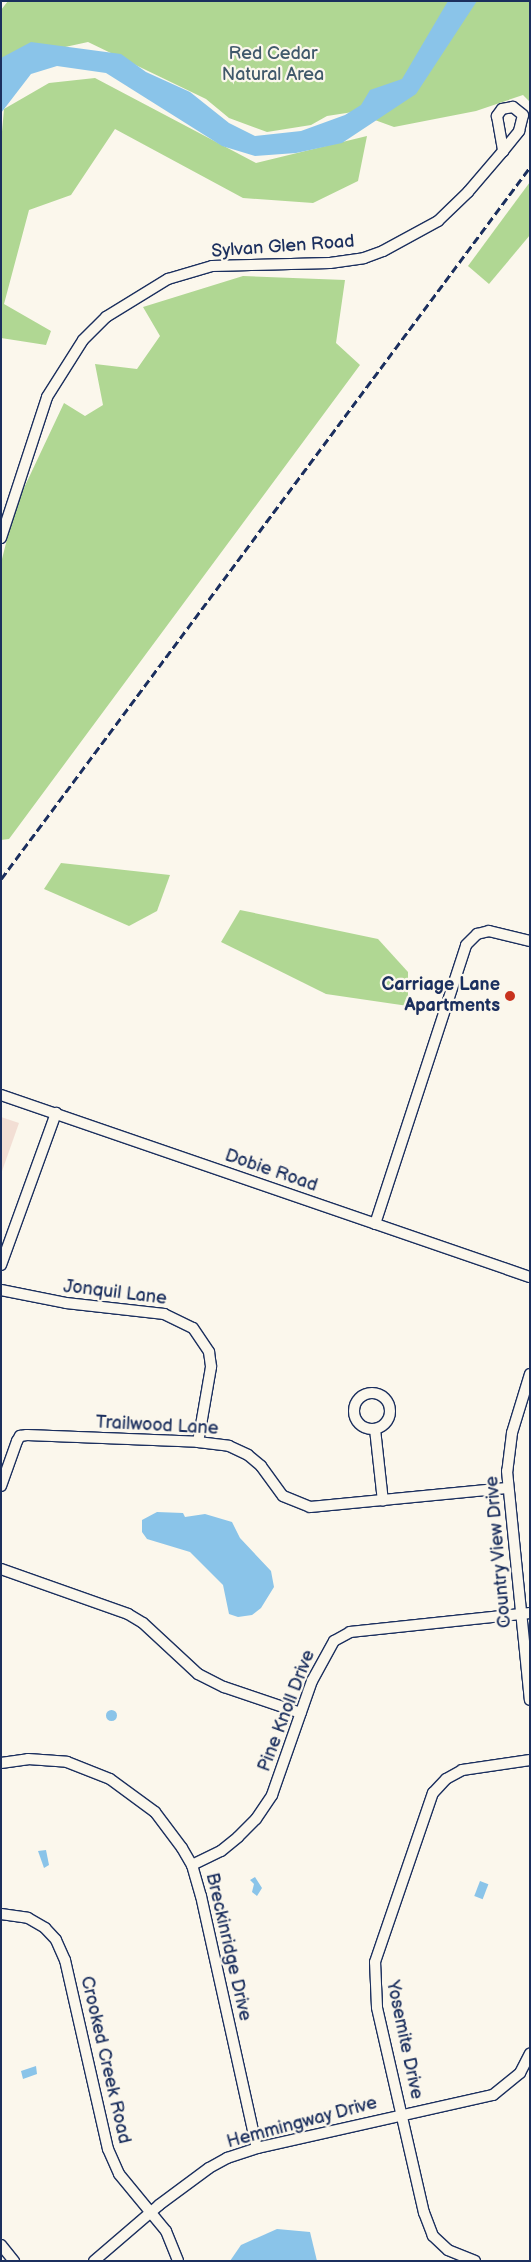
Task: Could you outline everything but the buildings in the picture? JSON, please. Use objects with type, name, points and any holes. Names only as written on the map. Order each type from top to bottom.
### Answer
[{"type":"street","name":"Sylvan Glen Road","points":[[1,538],[47,397],[78,348],[106,317],[168,279],[203,268],[330,263],[364,258],[383,251],[438,221],[503,151]]},
{"type":"street","points":[[376,1224],[466,945],[477,934],[489,931],[530,941]]},
{"type":"street","name":"Dobie Road","points":[[1,1095],[530,1277]]},
{"type":"street","points":[[1,1265],[56,1113]]},
{"type":"street","name":"Jonquil Lane","points":[[1,1290],[66,1304],[164,1314],[193,1328],[209,1352],[211,1367],[198,1442]]},
{"type":"street","name":"Country View Drive","points":[[530,1374],[512,1433],[507,1488],[525,1613],[530,1700]]},
{"type":"street","points":[[375,1429],[383,1501]]},
{"type":"street","name":"Trailwood Lane","points":[[1,1486],[20,1436],[198,1442],[228,1446],[248,1455],[261,1466],[283,1496],[295,1503],[310,1507],[507,1488]]},
{"type":"street","points":[[1,1569],[128,1614],[142,1623],[198,1674],[224,1688],[301,1713]]},
{"type":"street","name":"Pine Knoll Drive","points":[[192,1865],[221,1851],[256,1819],[272,1795],[324,1654],[334,1641],[350,1632],[525,1613]]},
{"type":"street","name":"Breckinridge Drive","points":[[1,1763],[51,1760],[81,1767],[110,1779],[155,1812],[192,1865],[257,2148]]},
{"type":"street","name":"Yosemite Drive","points":[[475,2261],[448,2250],[433,2236],[424,2213],[377,2007],[374,1977],[379,1945],[423,1815],[433,1794],[454,1773],[477,1766],[530,1760]]},
{"type":"street","name":"Crooked Creek Road","points":[[1,1914],[28,1918],[45,1928],[56,1940],[65,1960],[108,2149],[119,2174],[166,2231],[178,2261]]},
{"type":"street","name":"Hemmingway Drive","points":[[94,2261],[151,2212],[209,2168],[257,2148],[493,2094],[520,2073],[530,2053]]},
{"type":"street","points":[[1,2245],[14,2261]]},
{"type":"shaded area","points":[[1,1117],[19,1123],[1,1174]]},
{"type":"green space","name":"Red Cedar Natural Area","points":[[8,1],[530,1],[530,102],[523,95],[476,111],[394,127],[353,112],[327,116],[311,125],[267,132],[229,118],[206,99],[88,42],[1,61],[1,10]]},
{"type":"green space","points":[[95,78],[256,163],[367,136],[358,181],[313,203],[243,198],[115,129],[71,195],[29,210],[4,304],[51,331],[46,345],[1,338],[1,143],[4,109],[49,83]]},
{"type":"green space","points":[[530,182],[530,235],[489,284],[468,266]]},
{"type":"green space","points":[[243,276],[345,280],[336,343],[360,365],[9,839],[1,840],[1,563],[15,507],[64,403],[85,416],[103,405],[95,364],[137,369],[160,336],[143,307]]},
{"type":"green space","points":[[61,863],[170,875],[157,911],[129,926],[44,889]]},
{"type":"green space","points":[[240,910],[378,939],[408,972],[408,1006],[326,994],[221,942]]},
{"type":"water","points":[[448,1],[477,1],[416,94],[342,143],[296,153],[255,156],[222,146],[106,73],[57,66],[31,74],[1,113],[1,58],[31,42],[121,54],[146,72],[190,92],[229,123],[255,136],[301,131],[345,115],[361,105],[370,90],[402,79]]},
{"type":"water","points":[[157,1512],[183,1513],[185,1517],[205,1514],[232,1522],[240,1538],[271,1571],[274,1587],[261,1608],[252,1615],[238,1617],[229,1614],[223,1585],[190,1552],[147,1539],[142,1532],[142,1520]]},
{"type":"water","points":[[111,1709],[117,1715],[111,1721],[105,1715]]},
{"type":"water","points":[[46,1850],[49,1865],[44,1868],[38,1851]]},
{"type":"water","points":[[255,1877],[262,1888],[257,1896],[252,1892],[254,1884],[250,1880]]},
{"type":"water","points":[[480,1881],[488,1884],[483,1899],[474,1896]]},
{"type":"water","points":[[36,2066],[37,2074],[23,2079],[21,2071]]},
{"type":"water","points":[[277,2229],[310,2232],[317,2261],[230,2261],[241,2245]]},
{"type":"railway","points":[[1,879],[530,167]]},
{"type":"place","name":"Carriage Lane Apartments","points":[[510,996]]}]
